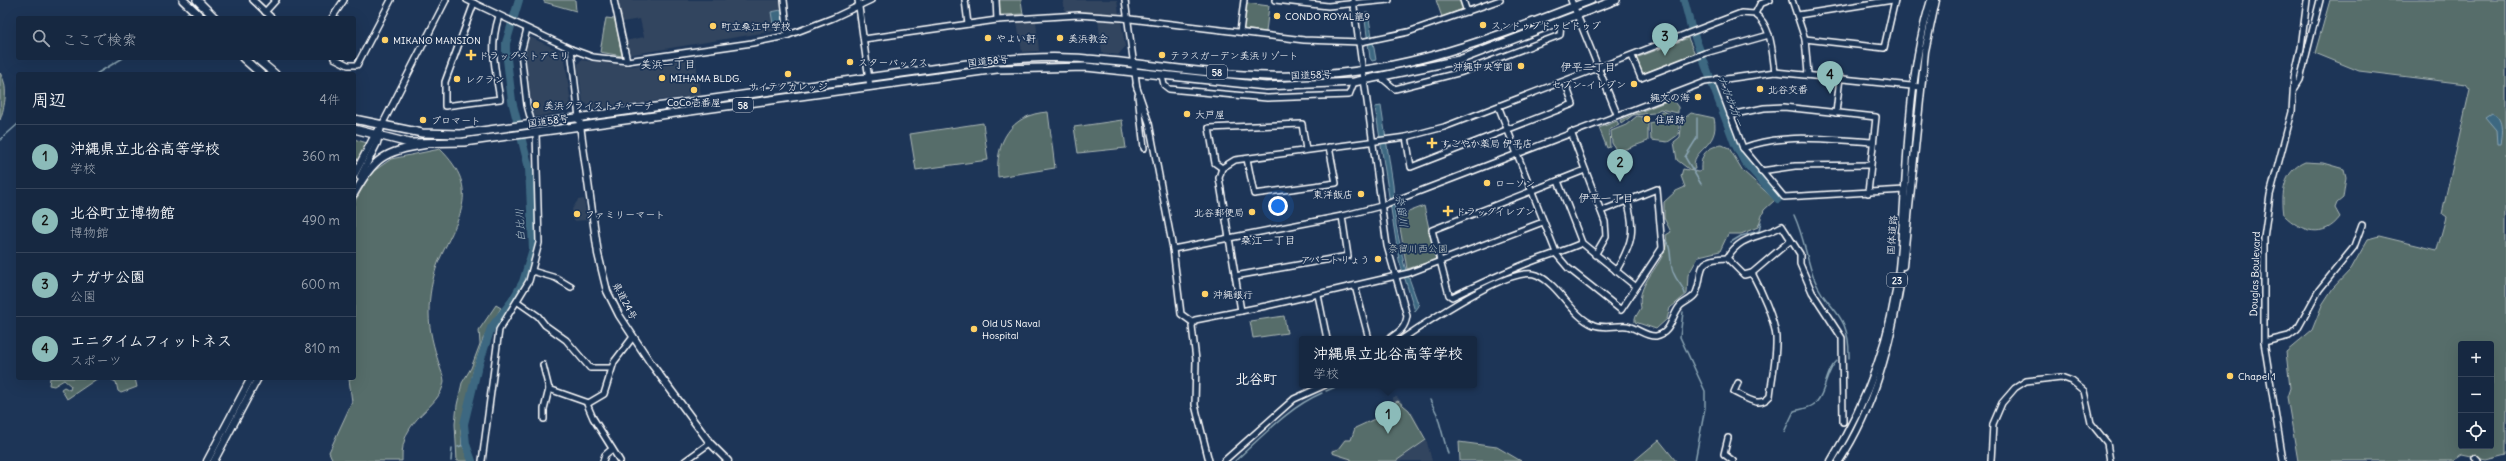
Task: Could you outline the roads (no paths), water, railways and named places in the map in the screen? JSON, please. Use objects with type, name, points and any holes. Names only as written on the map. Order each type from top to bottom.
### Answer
[{"type":"highway","name":"国道58号","points":[[356,120],[381,126],[438,134],[530,125],[869,77],[1026,58],[1085,58],[1267,76],[1318,76],[1364,71],[1454,51],[1573,3],[1591,0]]},
{"type":"highway","name":"国道58号","points":[[356,130],[376,136],[409,143],[437,144],[533,134],[1025,67],[1086,67],[1266,86],[1354,82],[1382,78],[1459,60],[1616,0]]},
{"type":"highway","points":[[199,2],[213,16]]},
{"type":"highway","points":[[186,3],[200,16]]},
{"type":"highway","points":[[245,60],[259,72]]},
{"type":"highway","points":[[258,60],[272,72]]},
{"type":"main road","name":"国体道路","points":[[1831,461],[1863,403],[1880,356],[1899,270],[1918,51],[1931,0]]},
{"type":"main road","name":"国体道路","points":[[1839,461],[1858,427],[1873,392],[1885,357],[1895,317],[1904,262],[1925,51],[1936,0]]},
{"type":"main road","name":"県道24号","points":[[579,118],[603,279],[612,303],[633,337],[710,443],[728,461]]},
{"type":"main road","points":[[356,171],[381,126]]},
{"type":"main road","points":[[356,184],[376,136]]},
{"type":"main road","points":[[356,191],[372,165],[386,154],[403,148],[437,144]]},
{"type":"main road","points":[[207,461],[250,380]]},
{"type":"main road","points":[[214,461],[257,380]]},
{"type":"street","points":[[253,0],[270,16]]},
{"type":"street","points":[[265,12],[276,0]]},
{"type":"street","points":[[333,16],[344,0]]},
{"type":"street","points":[[338,60],[348,66],[357,65],[391,0]]},
{"type":"street","points":[[381,126],[446,0]]},
{"type":"street","points":[[467,0],[571,49],[593,57],[627,61],[752,43],[788,35],[826,21],[859,3],[871,0]]},
{"type":"street","points":[[614,0],[627,61]]},
{"type":"street","points":[[784,0],[788,35]]},
{"type":"street","points":[[965,0],[968,24]]},
{"type":"street","points":[[996,0],[997,20]]},
{"type":"street","points":[[1125,0],[1144,148]]},
{"type":"street","points":[[1240,32],[1244,0]]},
{"type":"street","points":[[1275,0],[1328,6],[1354,2],[1388,0]]},
{"type":"street","points":[[1463,0],[1467,12]]},
{"type":"street","points":[[864,39],[997,20],[1078,15],[1128,18],[1332,42],[1361,42],[1408,32],[1500,0]]},
{"type":"street","points":[[1754,14],[1760,4],[1770,0]]},
{"type":"street","points":[[1792,0],[1805,39],[1808,74]]},
{"type":"street","points":[[1798,15],[1894,0],[1884,48],[1805,39]]},
{"type":"street","points":[[2295,89],[2294,78],[2301,48],[2307,0]]},
{"type":"street","points":[[2295,89],[2300,80],[2320,0]]},
{"type":"street","points":[[1354,2],[1361,42],[1387,246],[1398,276],[1407,316],[1406,325],[1393,336]]},
{"type":"street","points":[[476,3],[444,82],[445,106],[500,99],[492,50],[494,33],[500,16]]},
{"type":"street","points":[[859,3],[870,87]]},
{"type":"street","points":[[1573,3],[1617,114]]},
{"type":"street","points":[[1241,311],[1219,178],[1222,168],[1235,160],[1406,138],[1444,127],[1499,108],[1741,13],[1754,14],[1765,24],[1769,35],[1775,72]]},
{"type":"street","points":[[1382,78],[1395,89],[1462,72],[1560,35],[1561,22]]},
{"type":"street","points":[[527,29],[521,52],[530,125]]},
{"type":"street","points":[[1632,56],[1641,78],[1705,53],[1769,35]]},
{"type":"street","points":[[571,49],[579,118]]},
{"type":"street","points":[[1173,249],[1342,216],[1397,201],[1617,114],[1717,79],[1775,72],[1840,77],[1921,87]]},
{"type":"street","points":[[1162,76],[1164,85],[1169,89],[1267,98],[1349,95],[1354,82]]},
{"type":"street","points":[[1836,113],[1840,77]]},
{"type":"street","points":[[1717,79],[1743,148],[1761,172],[1784,197],[1905,190]]},
{"type":"street","points":[[1406,138],[1411,167],[1573,104],[1565,82]]},
{"type":"street","points":[[1136,85],[1149,123],[1173,249],[1181,314],[1192,322],[1196,360],[1195,404],[1209,461]]},
{"type":"street","name":"Douglas Boulevard","points":[[2283,461],[2264,342],[2264,238],[2270,195],[2292,112],[2295,89]]},
{"type":"street","points":[[1730,115],[1764,108],[1784,107],[1876,117],[1868,193]]},
{"type":"street","points":[[1499,108],[1557,255],[1568,268],[1621,310],[1635,286],[1662,248],[1657,189],[1601,211]]},
{"type":"street","points":[[1222,168],[1215,163],[1209,128],[1302,124],[1306,150]]},
{"type":"street","points":[[1571,132],[1605,222],[1606,236],[1595,255]]},
{"type":"street","points":[[482,461],[499,330],[518,302],[532,271],[539,243],[533,134]]},
{"type":"street","points":[[1743,148],[1768,140],[1784,139],[1873,142]]},
{"type":"street","points":[[1247,159],[1254,194],[1336,182],[1329,148]]},
{"type":"street","points":[[1761,172],[1795,166],[1870,165]]},
{"type":"street","points":[[1582,243],[1557,255],[1529,263],[1452,297],[1449,295],[1439,263],[1432,230],[1585,170]]},
{"type":"street","points":[[1558,180],[1582,243],[1635,286]]},
{"type":"street","points":[[1616,271],[1628,249],[1632,233],[1633,220],[1628,200]]},
{"type":"street","points":[[1236,276],[1348,256],[1342,216]]},
{"type":"street","points":[[1192,322],[1198,318],[1241,311],[1318,295],[1409,274],[1543,222]]},
{"type":"street","points":[[2264,342],[2289,336],[2297,330],[2319,290],[2354,247],[2362,225]]},
{"type":"street","points":[[1727,258],[1738,242],[1782,226],[1800,254],[1800,264],[1812,292],[1842,338],[1843,422]]},
{"type":"street","points":[[1407,336],[1481,290],[1525,273],[1538,276],[1593,325],[1628,327],[1647,335],[1656,336],[1670,327],[1676,311],[1696,293],[1699,275],[1707,262],[1716,258],[1727,258],[1744,275],[1752,273],[1791,240]]},
{"type":"street","points":[[532,271],[556,278],[571,287]]},
{"type":"street","points":[[1738,383],[1734,392],[1757,403],[1766,401],[1770,396],[1776,338],[1775,326],[1761,289],[1752,273]]},
{"type":"street","points":[[1355,286],[1368,336]]},
{"type":"street","points":[[1318,295],[1326,336]]},
{"type":"street","points":[[518,302],[538,316],[545,325],[566,340],[590,368],[611,368]]},
{"type":"street","points":[[589,403],[604,394],[607,389],[611,368],[624,346],[633,337]]},
{"type":"street","points":[[543,365],[549,389],[544,409],[544,419]]},
{"type":"street","points":[[1991,461],[1993,424],[2002,403],[2015,388],[2026,381],[2061,377],[2072,380],[2084,391],[2091,424],[2107,443],[2110,461]]},
{"type":"street","points":[[1224,461],[1294,399],[1318,388]]},
{"type":"street","points":[[549,389],[589,403]]},
{"type":"street","points":[[589,403],[587,404],[593,418],[620,461]]},
{"type":"street","points":[[1728,438],[1724,454],[1733,461]]},
{"type":"street","points":[[685,461],[710,443]]},
{"type":"street","points":[[603,461],[605,455],[612,449]]},
{"type":"waterway","name":"白比川","points":[[472,461],[466,444],[464,424],[477,370],[491,328],[512,301],[523,282],[533,249],[529,168],[512,101],[506,51],[506,43],[519,0]]},
{"type":"waterway","name":"ナガサガー","points":[[1684,0],[1691,27],[1735,144],[1744,161],[1778,199]]},
{"type":"waterway","points":[[185,16],[190,10]]},
{"type":"waterway","points":[[99,72],[120,60]]},
{"type":"waterway","points":[[1697,118],[1697,138],[1685,157],[1701,184]]},
{"type":"waterway","points":[[0,140],[16,126]]},
{"type":"waterway","name":"ナガサガー","points":[[1794,215],[1813,276],[1825,298],[1842,320],[1846,330],[1849,358]]},
{"type":"waterway","points":[[1731,242],[1741,236],[1759,231],[1761,222]]},
{"type":"waterway","points":[[1663,238],[1669,245],[1672,270],[1685,294]]},
{"type":"waterway","points":[[1683,312],[1680,337],[1705,391],[1705,408],[1695,461]]},
{"type":"waterway","name":"ナガサガー","points":[[1784,432],[1794,411],[1813,405],[1821,396],[1830,371],[1837,361]]},
{"type":"waterway","points":[[1326,391],[1333,388]]},
{"type":"waterway","points":[[1235,461],[1287,414],[1298,406],[1322,393]]},
{"type":"waterway","name":"奈留川","points":[[1430,400],[1437,414],[1448,454]]},
{"type":"waterway","points":[[458,447],[466,444]]},
{"type":"waterway","points":[[451,461],[452,448]]},
{"type":"place","name":"CONDO ROYAL龍9","points":[[1277,16]]},
{"type":"place","name":"スンドゥブドゥビドゥブ","points":[[1483,25]]},
{"type":"place","name":"町立桑江中学校","points":[[713,26]]},
{"type":"place","name":"やよい軒","points":[[988,38]]},
{"type":"place","name":"美浜教会","points":[[1060,38]]},
{"type":"place","name":"MIKANO MANSION","points":[[385,40]]},
{"type":"place","name":"ドラッグストアモリ","points":[[471,55]]},
{"type":"place","name":"テラスガーデン美浜リゾート","points":[[1162,55]]},
{"type":"place","name":"ナガサ公園","points":[[1665,56]]},
{"type":"place","name":"スターバックス","points":[[850,62]]},
{"type":"place","name":"沖縄中央学園","points":[[1521,66]]},
{"type":"place","name":"サイテクカレッジ","points":[[788,74]]},
{"type":"place","name":"MIHAMA BLDG.","points":[[662,78]]},
{"type":"place","name":"レクラン","points":[[457,79]]},
{"type":"place","name":"セブン-イレブン","points":[[1634,84]]},
{"type":"place","name":"北谷交番","points":[[1760,89]]},
{"type":"place","name":"CoCo壱番屋","points":[[694,90]]},
{"type":"place","name":"エニタイムフィットネス","points":[[1830,94]]},
{"type":"place","name":"縄文の海","points":[[1698,97]]},
{"type":"place","name":"美浜クライストチャーチ","points":[[536,105]]},
{"type":"place","name":"大戸屋","points":[[1187,114]]},
{"type":"place","name":"住居跡","points":[[1647,119]]},
{"type":"place","name":"プロマート","points":[[423,120]]},
{"type":"place","name":"すこやか薬局 伊平店","points":[[1432,143]]},
{"type":"place","name":"北谷町立博物館","points":[[1620,182]]},
{"type":"place","name":"ローソン","points":[[1487,183]]},
{"type":"place","name":"東洋飯店","points":[[1361,194]]},
{"type":"place","name":"ドラッグイレブン","points":[[1448,211]]},
{"type":"place","name":"北谷郵便局","points":[[1252,212]]},
{"type":"place","name":"ファミリーマート","points":[[577,214]]},
{"type":"place","name":"アパートりょう","points":[[1378,259]]},
{"type":"place","name":"沖縄銀行","points":[[1205,294]]},
{"type":"place","name":"Old US Naval Hospital","points":[[974,329]]},
{"type":"place","name":"Chapel 1","points":[[2230,376]]},
{"type":"place","name":"沖縄県立北谷高等学校","points":[[1388,434]]},
{"type":"district","name":"美浜一丁目","points":[[668,64]]},
{"type":"district","name":"伊平二丁目","points":[[1588,67]]},
{"type":"district","name":"伊平一丁目","points":[[1606,198]]},
{"type":"district","name":"桑江一丁目","points":[[1268,240]]},
{"type":"district","name":"北谷町","points":[[1256,379]]},
{"type":"park label","name":"奈留川西公園","points":[[1418,248]]}]
